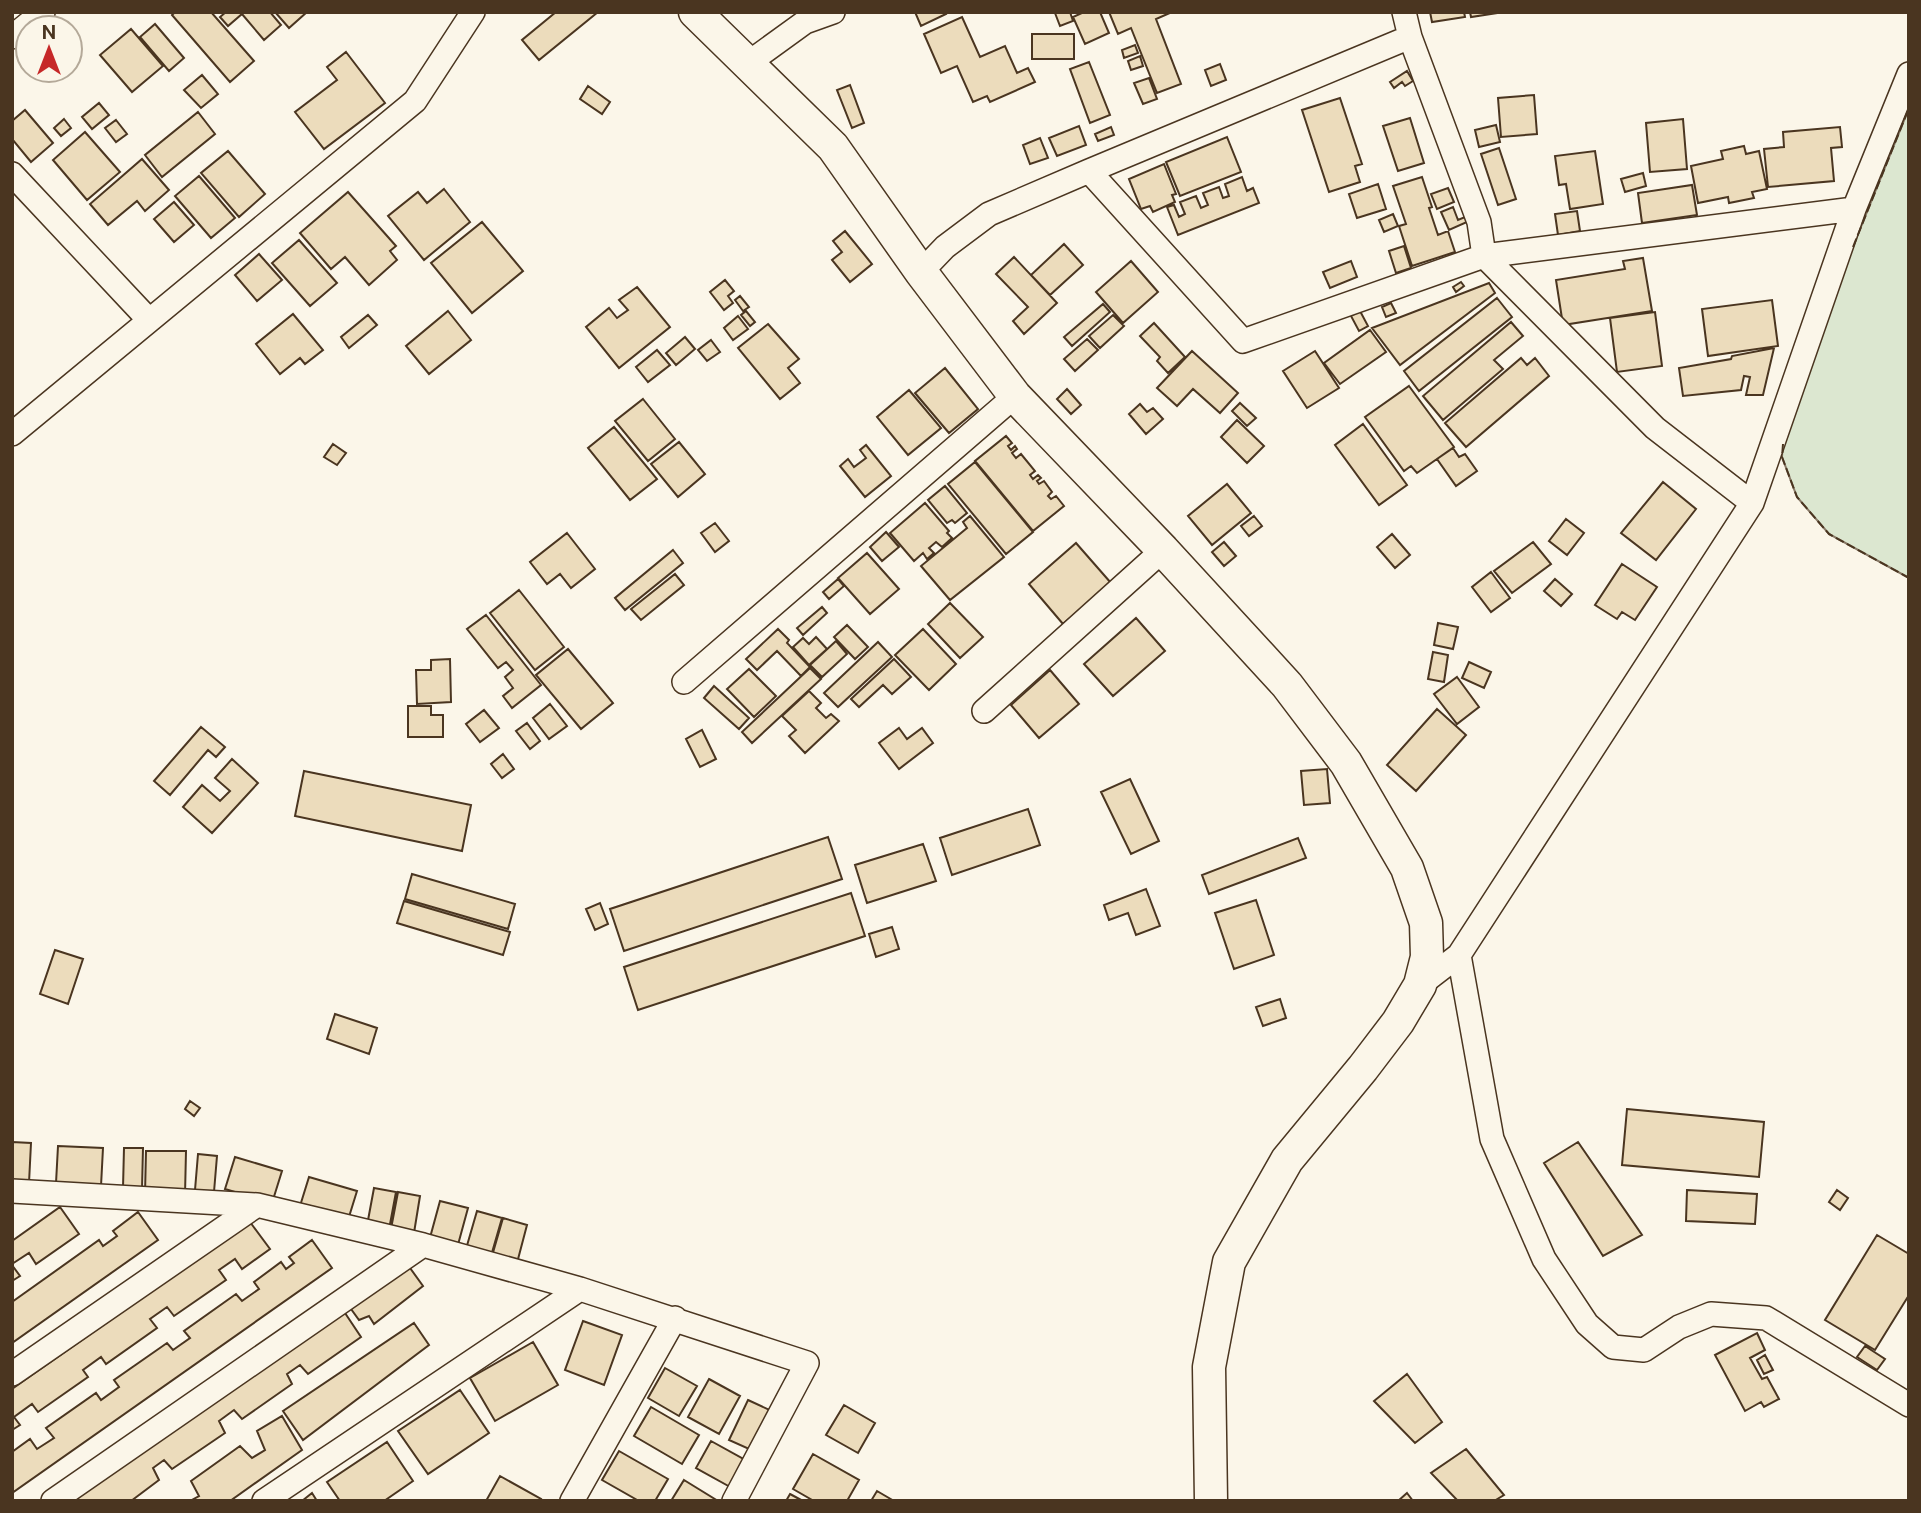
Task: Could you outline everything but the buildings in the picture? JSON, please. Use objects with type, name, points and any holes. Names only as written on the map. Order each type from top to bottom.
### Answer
[{"type":"street","points":[[12,37],[43,12]]},
{"type":"street","points":[[12,434],[415,101],[474,12]]},
{"type":"street","points":[[695,12],[833,147],[921,272],[1015,396],[1163,550],[1287,685],[1346,763],[1407,868],[1426,923],[1427,957],[1420,985],[1398,1021],[1287,1160],[1230,1262],[1209,1367],[1211,1501]]},
{"type":"street","points":[[747,64],[805,22],[833,12]]},
{"type":"street","points":[[1404,12],[1410,37],[1479,222],[1484,256],[1655,428],[1752,503]]},
{"type":"street","points":[[921,272],[945,247],[989,214],[1410,37]]},
{"type":"street","points":[[1420,985],[1459,955],[1752,503],[1854,209],[1909,74]]},
{"type":"street","points":[[1089,171],[1243,341],[1484,256],[1854,209]]},
{"type":"street","points":[[12,174],[149,320]]},
{"type":"street","points":[[684,682],[1015,396]]},
{"type":"street","points":[[985,711],[1163,550]]},
{"type":"street","points":[[1459,955],[1492,1139],[1545,1259],[1587,1324],[1613,1347],[1644,1350],[1679,1327],[1711,1314],[1766,1318],[1909,1405]]},
{"type":"street","points":[[12,1191],[257,1205],[423,1245],[580,1289],[807,1363],[734,1501]]},
{"type":"street","points":[[12,1210],[37,1192]]},
{"type":"street","points":[[12,1374],[257,1205]]},
{"type":"street","points":[[53,1501],[423,1245]]},
{"type":"street","points":[[264,1501],[580,1289]]},
{"type":"street","points":[[572,1501],[675,1318]]},
{"type":"green space","points":[[1909,108],[1909,578],[1829,534],[1797,497],[1782,457],[1784,417]]},
{"type":"fence","points":[[1853,247],[1909,108]]},
{"type":"fence","points":[[1783,444],[1782,457],[1797,497],[1829,534],[1909,578]]}]
